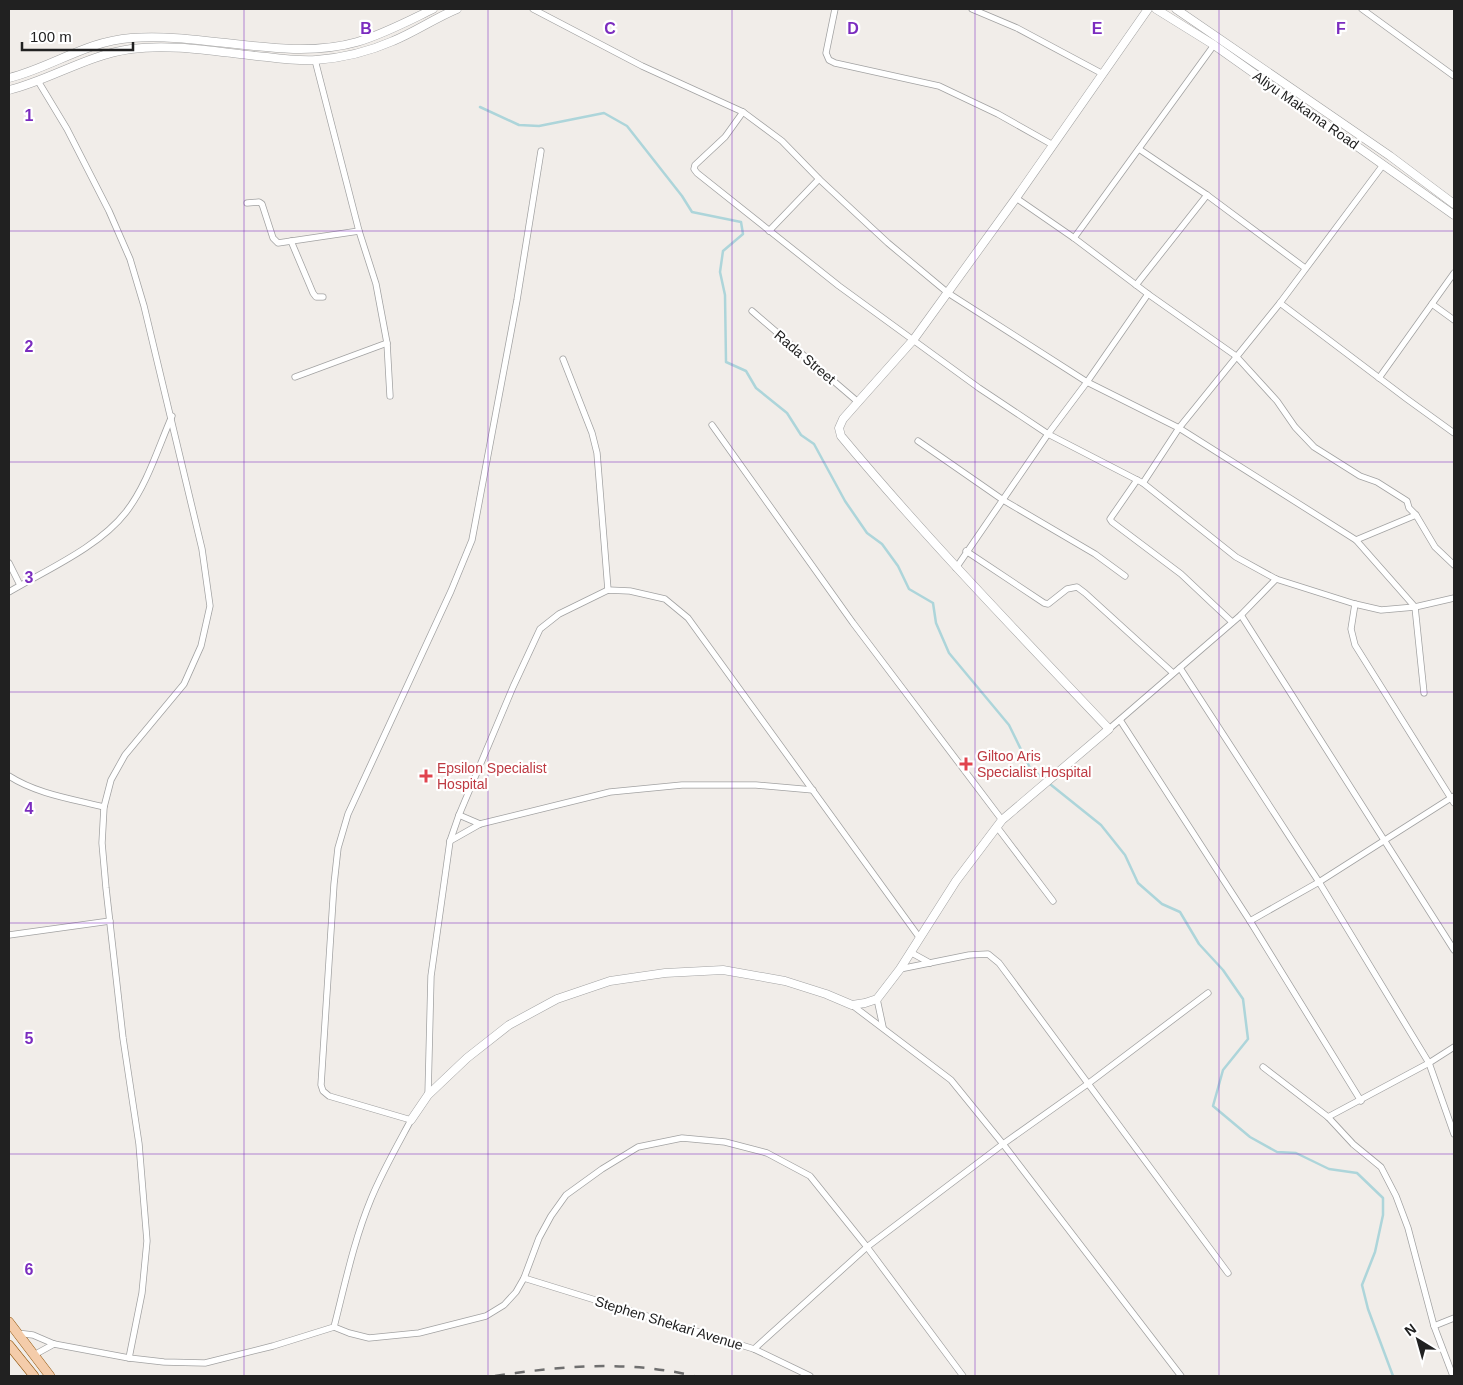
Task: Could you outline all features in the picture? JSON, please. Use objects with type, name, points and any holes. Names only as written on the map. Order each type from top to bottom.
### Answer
[{"type":"main road","points":[[9,1322],[50,1376]]},
{"type":"main road","points":[[9,1345],[34,1376]]},
{"type":"street","points":[[9,78],[34,71],[93,47],[128,38],[156,36],[295,49],[314,49],[356,42],[389,31],[433,9]]},
{"type":"street","points":[[534,9],[642,66],[743,112],[782,141],[819,179],[888,243],[948,293],[1087,382],[1179,428],[1356,540],[1414,607],[1424,693]]},
{"type":"street","points":[[835,9],[826,53],[829,60],[835,63],[939,86],[998,114],[1053,144]]},
{"type":"street","points":[[972,9],[1017,28],[1103,74]]},
{"type":"street","points":[[1109,729],[956,568],[894,499],[841,436],[839,428],[858,402],[914,339],[948,293],[1148,9]]},
{"type":"street","name":"Aliyu Makama Road","points":[[1156,9],[1214,45],[1454,216]]},
{"type":"street","name":"Aliyu Makama Road","points":[[1176,9],[1299,92],[1454,204]]},
{"type":"street","points":[[1365,9],[1454,76]]},
{"type":"street","points":[[9,90],[38,81],[97,57],[130,49],[156,47],[296,60],[315,60],[359,53],[394,41],[455,10]]},
{"type":"street","points":[[205,51],[207,40]]},
{"type":"street","points":[[1074,238],[1214,45]]},
{"type":"street","points":[[315,60],[359,231],[376,284],[388,343],[390,396]]},
{"type":"street","points":[[38,81],[67,128],[109,211],[130,258],[172,416],[202,549],[210,606],[201,646],[184,684],[125,755],[111,780],[104,807],[102,843],[123,1038],[139,1144],[147,1240],[142,1293],[129,1358]]},
{"type":"street","points":[[1292,100],[1299,92]]},
{"type":"street","points":[[743,112],[725,137],[695,165],[694,169],[839,286],[979,388],[1048,434],[1143,483],[1236,558],[1276,579],[1355,604],[1381,610],[1414,607],[1454,598]]},
{"type":"street","points":[[1139,149],[1306,268]]},
{"type":"street","points":[[411,1120],[329,1096],[323,1092],[321,1084],[338,848],[348,814],[451,591],[472,540],[517,300],[540,152]]},
{"type":"street","points":[[1143,483],[1179,428],[1280,303],[1383,165]]},
{"type":"street","points":[[769,231],[819,179]]},
{"type":"street","points":[[1136,285],[1206,195]]},
{"type":"street","points":[[1016,198],[1236,356],[1314,447],[1360,476],[1377,482],[1407,501],[1409,508],[1416,515],[1435,547],[1454,565]]},
{"type":"street","points":[[247,203],[259,202],[264,207],[275,242],[278,244],[359,231]]},
{"type":"street","points":[[291,242],[313,293],[316,297],[323,297]]},
{"type":"street","points":[[1379,378],[1454,273]]},
{"type":"street","points":[[956,568],[966,551],[1148,294]]},
{"type":"street","points":[[1280,303],[1454,433]]},
{"type":"street","points":[[1432,304],[1454,320]]},
{"type":"street","name":"Rada Street","points":[[752,311],[858,402]]},
{"type":"street","points":[[295,377],[388,343]]},
{"type":"street","points":[[563,359],[592,433],[597,453],[608,590]]},
{"type":"street","points":[[9,592],[103,535],[126,512],[143,484],[172,416]]},
{"type":"street","points":[[712,425],[1054,901]]},
{"type":"street","points":[[918,441],[1003,500],[1095,554],[1125,576]]},
{"type":"street","points":[[1137,480],[1110,519],[1112,522],[1180,574],[1232,622]]},
{"type":"street","points":[[1356,540],[1416,515]]},
{"type":"street","points":[[966,551],[1044,603],[1048,604],[1067,589],[1077,587],[1174,673]]},
{"type":"street","points":[[9,563],[20,585]]},
{"type":"street","points":[[852,1005],[877,999],[900,969],[919,936],[956,881],[999,823],[1241,615],[1276,579]]},
{"type":"street","points":[[428,1095],[431,976],[450,840],[458,815],[540,629],[559,614],[608,590],[630,591],[665,599],[688,618],[919,936]]},
{"type":"street","points":[[1250,921],[1319,882],[1453,799],[1355,645],[1351,629],[1355,604]]},
{"type":"street","points":[[1241,615],[1454,950]]},
{"type":"street","points":[[1180,668],[1319,882],[1429,1063],[1454,1134]]},
{"type":"street","points":[[1120,720],[1250,921],[1361,1101]]},
{"type":"street","points":[[9,776],[21,784],[46,793],[104,807]]},
{"type":"street","points":[[450,840],[480,824],[610,792],[682,785],[756,786],[813,790]]},
{"type":"street","points":[[458,815],[480,824]]},
{"type":"street","points":[[9,935],[110,920]]},
{"type":"street","points":[[910,952],[930,963]]},
{"type":"street","points":[[900,969],[969,955],[988,954],[998,963],[1034,1013],[1089,1083],[1228,1273]]},
{"type":"street","points":[[334,1327],[355,1246],[371,1199],[394,1152],[411,1120],[428,1095],[467,1058],[509,1025],[557,999],[610,981],[665,973],[724,970],[785,982],[826,994],[852,1005],[950,1080],[1003,1144],[1181,1376]]},
{"type":"street","points":[[754,1349],[867,1247],[1003,1144],[1089,1083],[1208,992]]},
{"type":"street","points":[[877,999],[883,1027]]},
{"type":"street","points":[[1328,1117],[1361,1101],[1454,1047]]},
{"type":"street","points":[[1263,1067],[1328,1117],[1353,1144],[1381,1167],[1396,1196],[1408,1228],[1434,1326],[1453,1376]]},
{"type":"street","points":[[17,1333],[33,1336],[54,1344],[129,1358],[164,1362],[205,1363],[273,1346],[334,1327],[369,1338],[419,1333],[486,1316],[504,1305],[516,1292],[524,1278],[539,1238],[551,1216],[566,1195],[602,1169],[638,1147],[682,1138],[725,1142],[767,1153],[810,1176],[867,1247],[963,1376]]},
{"type":"street","name":"Stephen Shekari Avenue","points":[[524,1278],[754,1349],[810,1376]]},
{"type":"street","points":[[1434,1326],[1454,1318]]},
{"type":"street","points":[[34,1355],[54,1344]]},
{"type":"waterway","points":[[480,107],[519,125],[539,126],[604,113],[627,126],[682,196],[692,212],[741,222],[743,234],[723,251],[720,272],[725,295],[726,362],[746,371],[756,388],[787,413],[801,435],[814,444],[845,501],[867,533],[882,544],[898,566],[909,589],[933,603],[936,623],[949,653],[1009,725],[1030,768],[1101,825],[1125,855],[1138,883],[1162,904],[1180,912],[1199,944],[1223,970],[1243,999],[1248,1039],[1223,1070],[1213,1106],[1250,1137],[1277,1152],[1296,1153],[1329,1169],[1357,1173],[1383,1198],[1383,1215],[1375,1252],[1362,1285],[1368,1309],[1393,1376]]},
{"type":"railway","points":[[495,1376],[594,1366],[644,1368],[694,1376]]},
{"type":"place","name":"Giltoo Aris Specialist Hospital","points":[[966,764]]},
{"type":"place","name":"Epsilon Specialist Hospital","points":[[426,776]]}]
